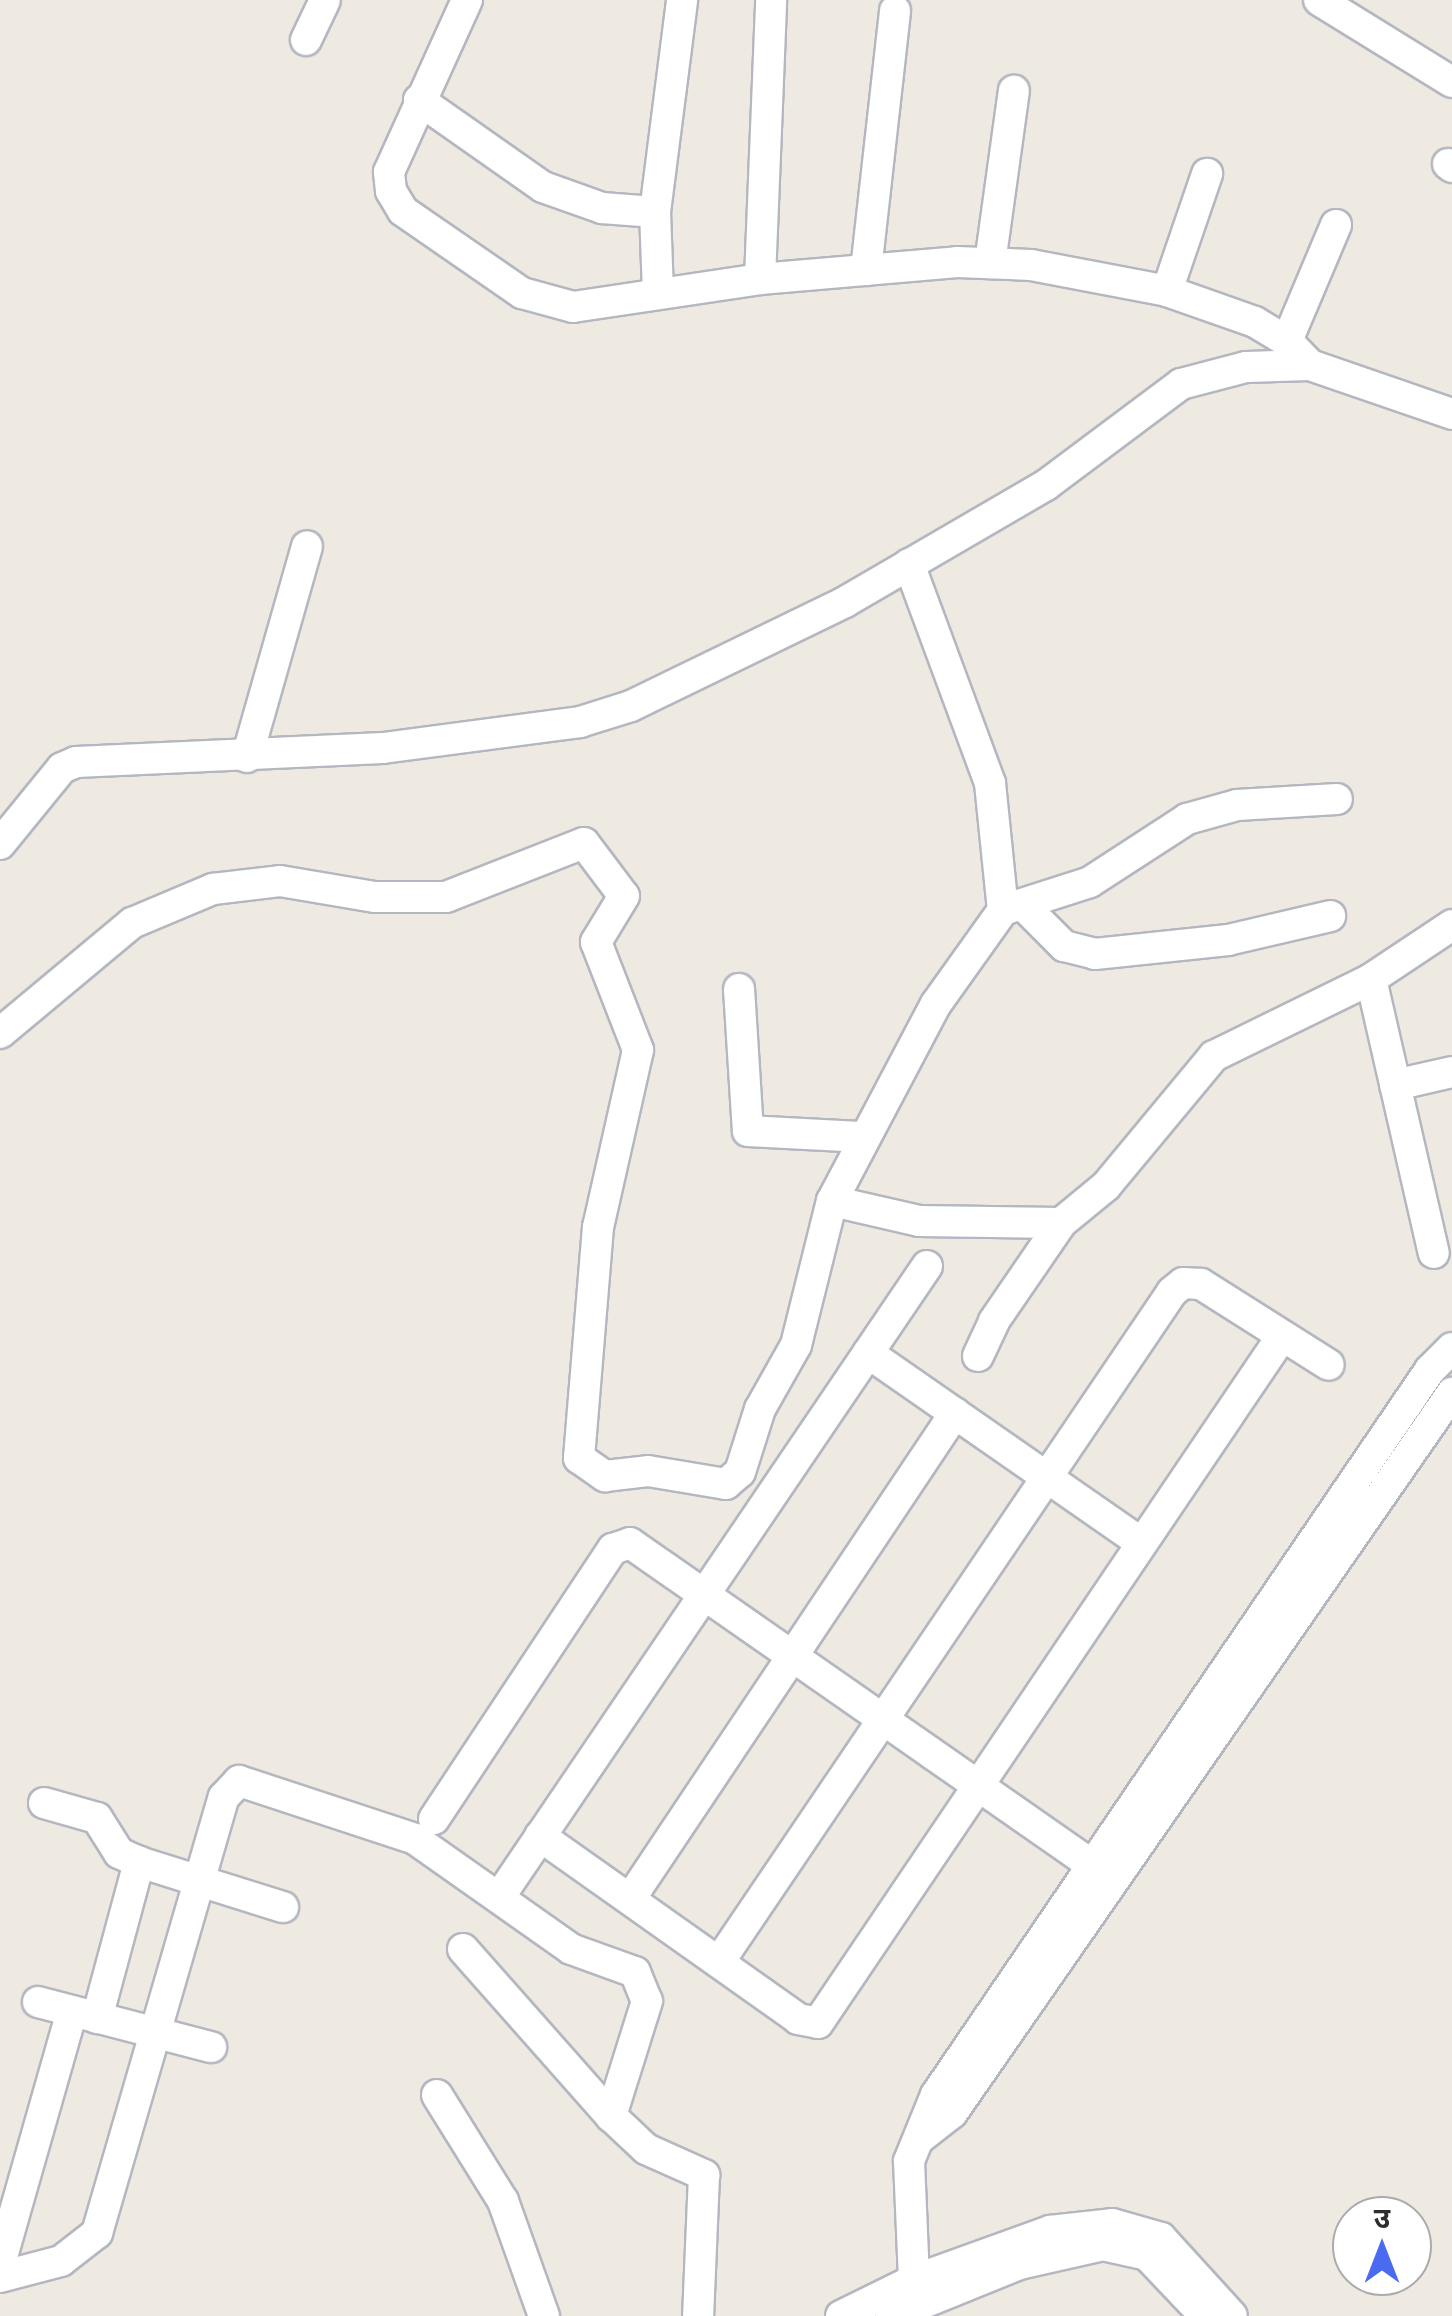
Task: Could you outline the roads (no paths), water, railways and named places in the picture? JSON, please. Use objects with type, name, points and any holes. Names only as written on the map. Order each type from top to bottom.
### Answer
[{"type":"street","points":[[306,40],[325,0]]},
{"type":"street","points":[[467,0],[390,172],[391,191],[403,211],[522,293],[550,305],[760,279],[990,263],[1031,264],[1168,292],[1287,340],[1310,365]]},
{"type":"street","points":[[658,292],[655,212],[682,0]]},
{"type":"street","points":[[760,279],[771,0]]},
{"type":"street","points":[[1319,0],[1452,82]]},
{"type":"street","points":[[866,270],[895,11]]},
{"type":"street","points":[[990,263],[1014,91]]},
{"type":"street","points":[[419,100],[543,187],[602,208],[655,212]]},
{"type":"street","points":[[1168,292],[1207,174]]},
{"type":"street","points":[[1287,340],[1336,225]]},
{"type":"street","points":[[0,844],[62,768],[76,762],[383,748],[580,722],[648,698],[910,564],[1046,484],[1181,384],[1246,367],[1310,365],[1452,414]]},
{"type":"street","points":[[246,757],[307,546]]},
{"type":"street","points":[[910,564],[990,784],[1013,908],[1064,946],[1096,954],[1228,940],[1330,916]]},
{"type":"street","points":[[0,1033],[132,923],[213,889],[280,881],[374,898],[446,898],[499,881],[575,842],[588,846],[624,896],[596,942],[638,1050],[587,1304],[579,1458],[605,1476],[648,1471],[707,1482],[736,1478],[760,1409],[796,1345],[832,1201],[964,956],[1013,908],[1090,882],[1187,819],[1237,805],[1337,799]]},
{"type":"street","points":[[978,1356],[994,1320],[1061,1224],[1106,1186],[1214,1056],[1371,979],[1452,924]]},
{"type":"street","points":[[1371,979],[1434,1252]]},
{"type":"street","points":[[739,989],[748,1131],[864,1137]]},
{"type":"street","points":[[1395,1085],[1452,1072]]},
{"type":"street","points":[[832,1201],[952,1225],[1061,1224]]},
{"type":"street","points":[[500,1896],[927,1266]]},
{"type":"street","points":[[722,1959],[1183,1282],[1201,1284],[1328,1366]]},
{"type":"street","points":[[540,1836],[722,1959],[798,2019],[818,2022],[1282,1336]]},
{"type":"street","points":[[1103,1872],[1430,1370],[1452,1348]]},
{"type":"street","points":[[868,1354],[1141,1543]]},
{"type":"street","points":[[914,2280],[908,2187],[917,2140],[936,2095],[1452,1394]]},
{"type":"street","points":[[632,1896],[954,1413]]},
{"type":"street","points":[[434,1820],[613,1549],[630,1544],[794,1652],[1103,1872]]},
{"type":"street","points":[[0,2277],[61,2260],[97,2233],[227,1790],[247,1780],[415,1839],[570,1949],[619,1962],[643,1981],[647,2001],[610,2116]]},
{"type":"street","points":[[44,1803],[97,1818],[119,1852],[139,1862],[283,1908]]},
{"type":"street","points":[[0,2264],[139,1862]]},
{"type":"street","points":[[462,1949],[610,2116],[646,2148],[704,2174],[698,2316]]},
{"type":"street","points":[[38,2002],[212,2048]]},
{"type":"street","points":[[437,2095],[503,2202],[544,2316]]},
{"type":"street","points":[[841,2316],[914,2280],[1050,2231],[1112,2224],[1161,2238],[1232,2316]]},
{"type":"street","points":[[891,2316],[1020,2264],[1102,2245],[1147,2255],[1205,2316]]}]
